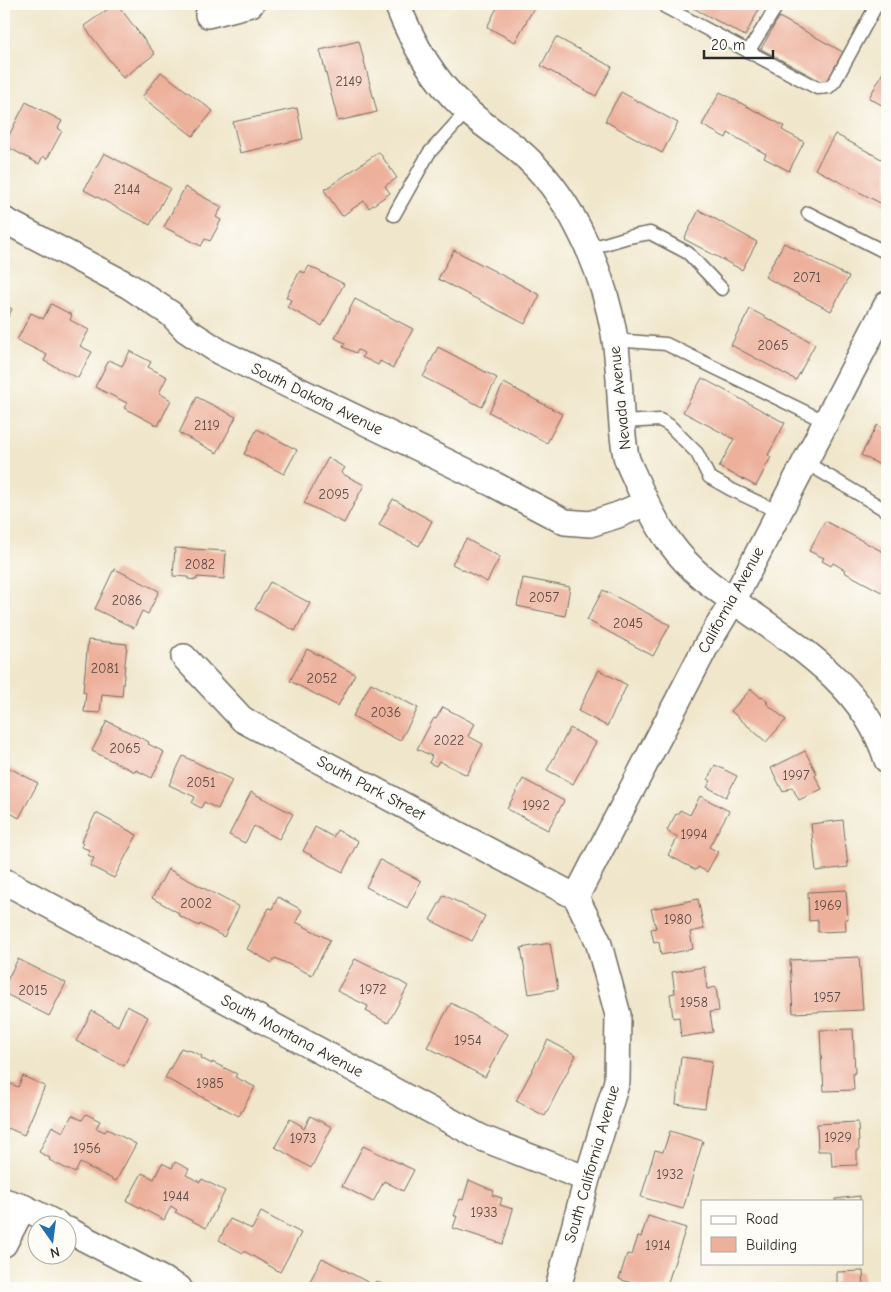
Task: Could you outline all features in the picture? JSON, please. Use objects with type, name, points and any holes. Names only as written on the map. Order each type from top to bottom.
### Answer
[{"type":"street","points":[[208,15],[251,4]]},
{"type":"street","name":"Nevada Avenue","points":[[397,4],[421,55],[441,84],[467,111],[519,151],[544,176],[562,200],[578,227],[600,274],[614,340],[626,457],[646,503],[671,544],[687,564],[706,582],[803,649],[838,680],[865,713],[876,732],[887,760]]},
{"type":"street","name":"South Dakota Avenue","points":[[4,220],[129,286],[170,314],[186,330],[220,352],[495,485],[565,522],[590,524],[646,503]]},
{"type":"street","name":"California Avenue","points":[[576,897],[705,648],[733,601],[887,304]]},
{"type":"street","name":"South Park Street","points":[[184,657],[243,720],[576,897]]},
{"type":"street","name":"South Montana Avenue","points":[[4,881],[482,1138],[587,1179]]},
{"type":"street","name":"South California Avenue","points":[[558,1288],[587,1179],[617,1081],[618,1015],[598,941],[576,897]]},
{"type":"street","points":[[4,1244],[13,1204],[35,1214]]},
{"type":"street","points":[[78,1235],[179,1288]]},
{"type":"lane","points":[[748,52],[778,4]]},
{"type":"lane","points":[[663,5],[817,88],[829,87],[835,81],[877,4]]},
{"type":"lane","points":[[394,215],[429,153],[467,111]]},
{"type":"lane","points":[[808,213],[887,253]]},
{"type":"lane","points":[[588,249],[628,237],[650,233],[688,253],[722,289]]},
{"type":"lane","points":[[614,340],[666,344],[826,422]]},
{"type":"lane","points":[[622,422],[660,420],[669,425],[698,453],[709,477],[779,512]]},
{"type":"lane","points":[[805,462],[887,511]]},
{"type":"building","points":[[117,4],[155,54],[123,78],[84,26]]},
{"type":"building","points":[[499,4],[536,4],[515,42],[487,27]]},
{"type":"building","points":[[686,4],[753,4],[760,7],[745,36]]},
{"type":"building","points":[[779,17],[843,52],[826,84],[761,49]]},
{"type":"building","points":[[556,37],[612,67],[596,96],[541,66]]},
{"type":"building","points":[[359,41],[377,112],[338,121],[320,50]]},
{"type":"building","points":[[887,68],[887,108],[869,98]]},
{"type":"building","points":[[161,72],[213,111],[193,136],[142,97]]},
{"type":"building","points":[[621,92],[678,123],[662,153],[605,121]]},
{"type":"building","points":[[720,92],[784,126],[782,130],[804,142],[789,171],[764,158],[766,154],[728,133],[726,138],[702,125]]},
{"type":"building","points":[[26,102],[62,121],[58,128],[62,131],[47,159],[43,156],[39,164],[4,145]]},
{"type":"building","points":[[297,108],[303,139],[240,153],[233,122]]},
{"type":"building","points":[[835,134],[887,162],[886,206],[815,169]]},
{"type":"building","points":[[379,152],[397,178],[385,186],[390,193],[369,208],[364,201],[342,216],[324,190]]},
{"type":"building","points":[[104,153],[170,188],[150,225],[84,190]]},
{"type":"building","points":[[185,187],[222,207],[216,217],[221,220],[215,232],[210,241],[205,239],[201,246],[164,227]]},
{"type":"building","points":[[699,210],[757,242],[742,270],[684,239]]},
{"type":"building","points":[[784,243],[849,277],[831,311],[765,277]]},
{"type":"building","points":[[454,250],[540,295],[525,324],[438,279]]},
{"type":"building","points":[[309,266],[344,284],[322,326],[287,307],[291,300],[286,297],[300,271],[305,273]]},
{"type":"building","points":[[355,299],[413,329],[393,368],[380,361],[378,365],[362,357],[364,353],[358,350],[356,353],[343,347],[345,343],[335,338]]},
{"type":"building","points":[[4,304],[12,309],[4,325]]},
{"type":"building","points":[[51,304],[72,315],[70,320],[89,330],[80,346],[92,352],[78,378],[44,361],[47,355],[17,340],[31,313],[43,319]]},
{"type":"building","points":[[750,309],[815,344],[796,380],[731,345]]},
{"type":"building","points":[[438,347],[497,378],[482,407],[423,377]]},
{"type":"building","points":[[130,351],[151,362],[148,367],[167,377],[159,393],[171,400],[158,426],[124,408],[127,403],[95,387],[109,360],[122,366]]},
{"type":"building","points":[[702,378],[785,423],[768,455],[771,457],[756,486],[719,467],[734,439],[683,412]]},
{"type":"building","points":[[504,383],[562,414],[547,443],[489,412]]},
{"type":"building","points":[[197,397],[236,417],[217,453],[179,433]]},
{"type":"building","points":[[877,425],[887,431],[887,467],[861,455]]},
{"type":"building","points":[[257,429],[297,450],[284,474],[244,454]]},
{"type":"building","points":[[328,458],[345,468],[341,473],[364,485],[344,523],[304,503]]},
{"type":"building","points":[[393,499],[432,521],[419,546],[379,525]]},
{"type":"building","points":[[825,521],[887,554],[887,595],[844,572],[845,570],[833,563],[831,566],[822,561],[824,558],[809,551]]},
{"type":"building","points":[[466,539],[500,557],[487,582],[452,564]]},
{"type":"building","points":[[175,548],[226,551],[224,579],[197,577],[197,580],[173,576]]},
{"type":"building","points":[[115,569],[159,591],[148,614],[142,611],[134,628],[95,609]]},
{"type":"building","points":[[523,578],[570,587],[565,616],[517,606]]},
{"type":"building","points":[[270,582],[310,603],[295,631],[255,609]]},
{"type":"building","points":[[603,590],[670,625],[653,656],[587,620]]},
{"type":"building","points":[[88,640],[127,644],[122,696],[102,694],[100,713],[84,712],[86,693],[83,692]]},
{"type":"building","points":[[307,649],[355,674],[338,706],[290,681]]},
{"type":"building","points":[[599,670],[627,685],[607,726],[578,711]]},
{"type":"building","points":[[371,683],[418,708],[400,741],[353,716]]},
{"type":"building","points":[[751,689],[768,702],[766,703],[786,720],[766,742],[731,711]]},
{"type":"building","points":[[443,707],[475,724],[468,736],[483,744],[467,775],[439,761],[436,766],[429,763],[432,756],[417,749],[434,718],[436,719]]},
{"type":"building","points":[[107,721],[149,742],[148,744],[164,752],[152,778],[136,770],[135,772],[92,751]]},
{"type":"building","points":[[570,728],[596,742],[573,784],[547,770]]},
{"type":"building","points":[[805,751],[817,774],[815,776],[822,789],[799,800],[792,787],[783,792],[771,768]]},
{"type":"building","points":[[183,756],[232,780],[218,809],[204,802],[201,808],[192,803],[195,797],[169,785]]},
{"type":"building","points":[[4,765],[38,783],[19,818],[4,809]]},
{"type":"building","points":[[715,765],[737,776],[726,797],[707,787],[711,781],[708,779]]},
{"type":"building","points":[[523,779],[564,801],[548,830],[507,809]]},
{"type":"building","points":[[251,792],[293,814],[279,839],[254,826],[245,843],[229,835]]},
{"type":"building","points":[[700,796],[729,811],[709,847],[718,852],[707,872],[698,867],[696,870],[668,855],[678,837],[667,830],[680,810],[690,815]]},
{"type":"building","points":[[96,813],[137,835],[114,878],[90,866],[94,858],[88,855],[90,850],[81,847],[83,844],[81,842]]},
{"type":"building","points":[[843,820],[848,867],[816,871],[811,824]]},
{"type":"building","points":[[315,827],[333,837],[337,830],[358,841],[343,872],[303,851]]},
{"type":"building","points":[[380,860],[421,881],[407,908],[366,887]]},
{"type":"building","points":[[168,869],[239,907],[224,937],[178,915],[179,913],[152,898]]},
{"type":"building","points":[[846,890],[848,919],[845,919],[846,931],[818,932],[818,920],[809,921],[808,892]]},
{"type":"building","points":[[444,895],[485,916],[472,941],[430,920]]},
{"type":"building","points":[[278,897],[302,910],[296,922],[330,940],[312,975],[275,958],[272,963],[247,949],[269,908],[272,909]]},
{"type":"building","points":[[698,899],[704,929],[690,932],[693,949],[661,955],[659,942],[654,943],[651,929],[656,928],[651,909]]},
{"type":"building","points":[[550,943],[558,989],[529,994],[521,948]]},
{"type":"building","points":[[859,957],[863,1010],[793,1013],[790,960]]},
{"type":"building","points":[[18,959],[66,983],[49,1016],[4,993],[4,986]]},
{"type":"building","points":[[355,959],[384,972],[408,986],[388,1023],[366,1011],[368,1006],[337,991]]},
{"type":"building","points":[[704,967],[707,989],[716,987],[719,1011],[710,1012],[713,1032],[681,1037],[679,1017],[673,1018],[670,994],[675,993],[672,972]]},
{"type":"building","points":[[451,1003],[508,1034],[485,1077],[427,1047]]},
{"type":"building","points":[[127,1006],[148,1017],[124,1066],[76,1041],[92,1011],[118,1026]]},
{"type":"building","points":[[853,1029],[854,1090],[824,1091],[820,1030]]},
{"type":"building","points":[[548,1040],[576,1055],[545,1116],[516,1101]]},
{"type":"building","points":[[181,1048],[187,1049],[202,1056],[201,1058],[212,1064],[212,1062],[237,1074],[235,1077],[255,1087],[239,1116],[165,1078]]},
{"type":"building","points":[[681,1057],[712,1061],[705,1108],[676,1104]]},
{"type":"building","points":[[23,1076],[45,1086],[24,1135],[8,1128],[6,1133],[4,1133],[4,1081],[18,1087]]},
{"type":"building","points":[[86,1114],[100,1121],[96,1128],[105,1132],[107,1129],[136,1144],[116,1181],[80,1163],[75,1173],[49,1160],[50,1158],[39,1152],[52,1126],[63,1132],[72,1115],[82,1120]]},
{"type":"building","points":[[310,1116],[332,1127],[311,1168],[275,1147],[290,1119],[304,1129]]},
{"type":"building","points":[[858,1122],[859,1150],[857,1150],[857,1165],[832,1166],[831,1151],[818,1151],[817,1124]]},
{"type":"building","points":[[670,1131],[703,1141],[683,1209],[641,1197],[655,1150],[663,1152]]},
{"type":"building","points":[[363,1146],[414,1170],[403,1191],[384,1181],[373,1202],[342,1186]]},
{"type":"building","points":[[175,1162],[189,1169],[186,1175],[200,1182],[202,1179],[225,1191],[206,1228],[175,1212],[177,1210],[171,1206],[164,1220],[127,1201],[142,1173],[154,1179],[162,1163],[172,1168]]},
{"type":"building","points":[[469,1180],[494,1191],[492,1195],[502,1198],[500,1205],[513,1209],[503,1244],[453,1228],[457,1216],[454,1216],[460,1199],[463,1200]]},
{"type":"building","points":[[860,1196],[860,1200],[835,1199]]},
{"type":"building","points":[[261,1212],[301,1233],[280,1272],[244,1251],[243,1253],[219,1240],[230,1219],[252,1229]]},
{"type":"building","points":[[648,1216],[686,1228],[666,1288],[646,1288],[619,1279],[627,1254],[632,1255],[638,1236],[641,1237]]},
{"type":"building","points":[[322,1258],[373,1285],[376,1281],[386,1286],[384,1288],[308,1288]]},
{"type":"building","points":[[863,1271],[864,1288],[818,1288],[818,1285],[837,1284],[837,1272]]}]
